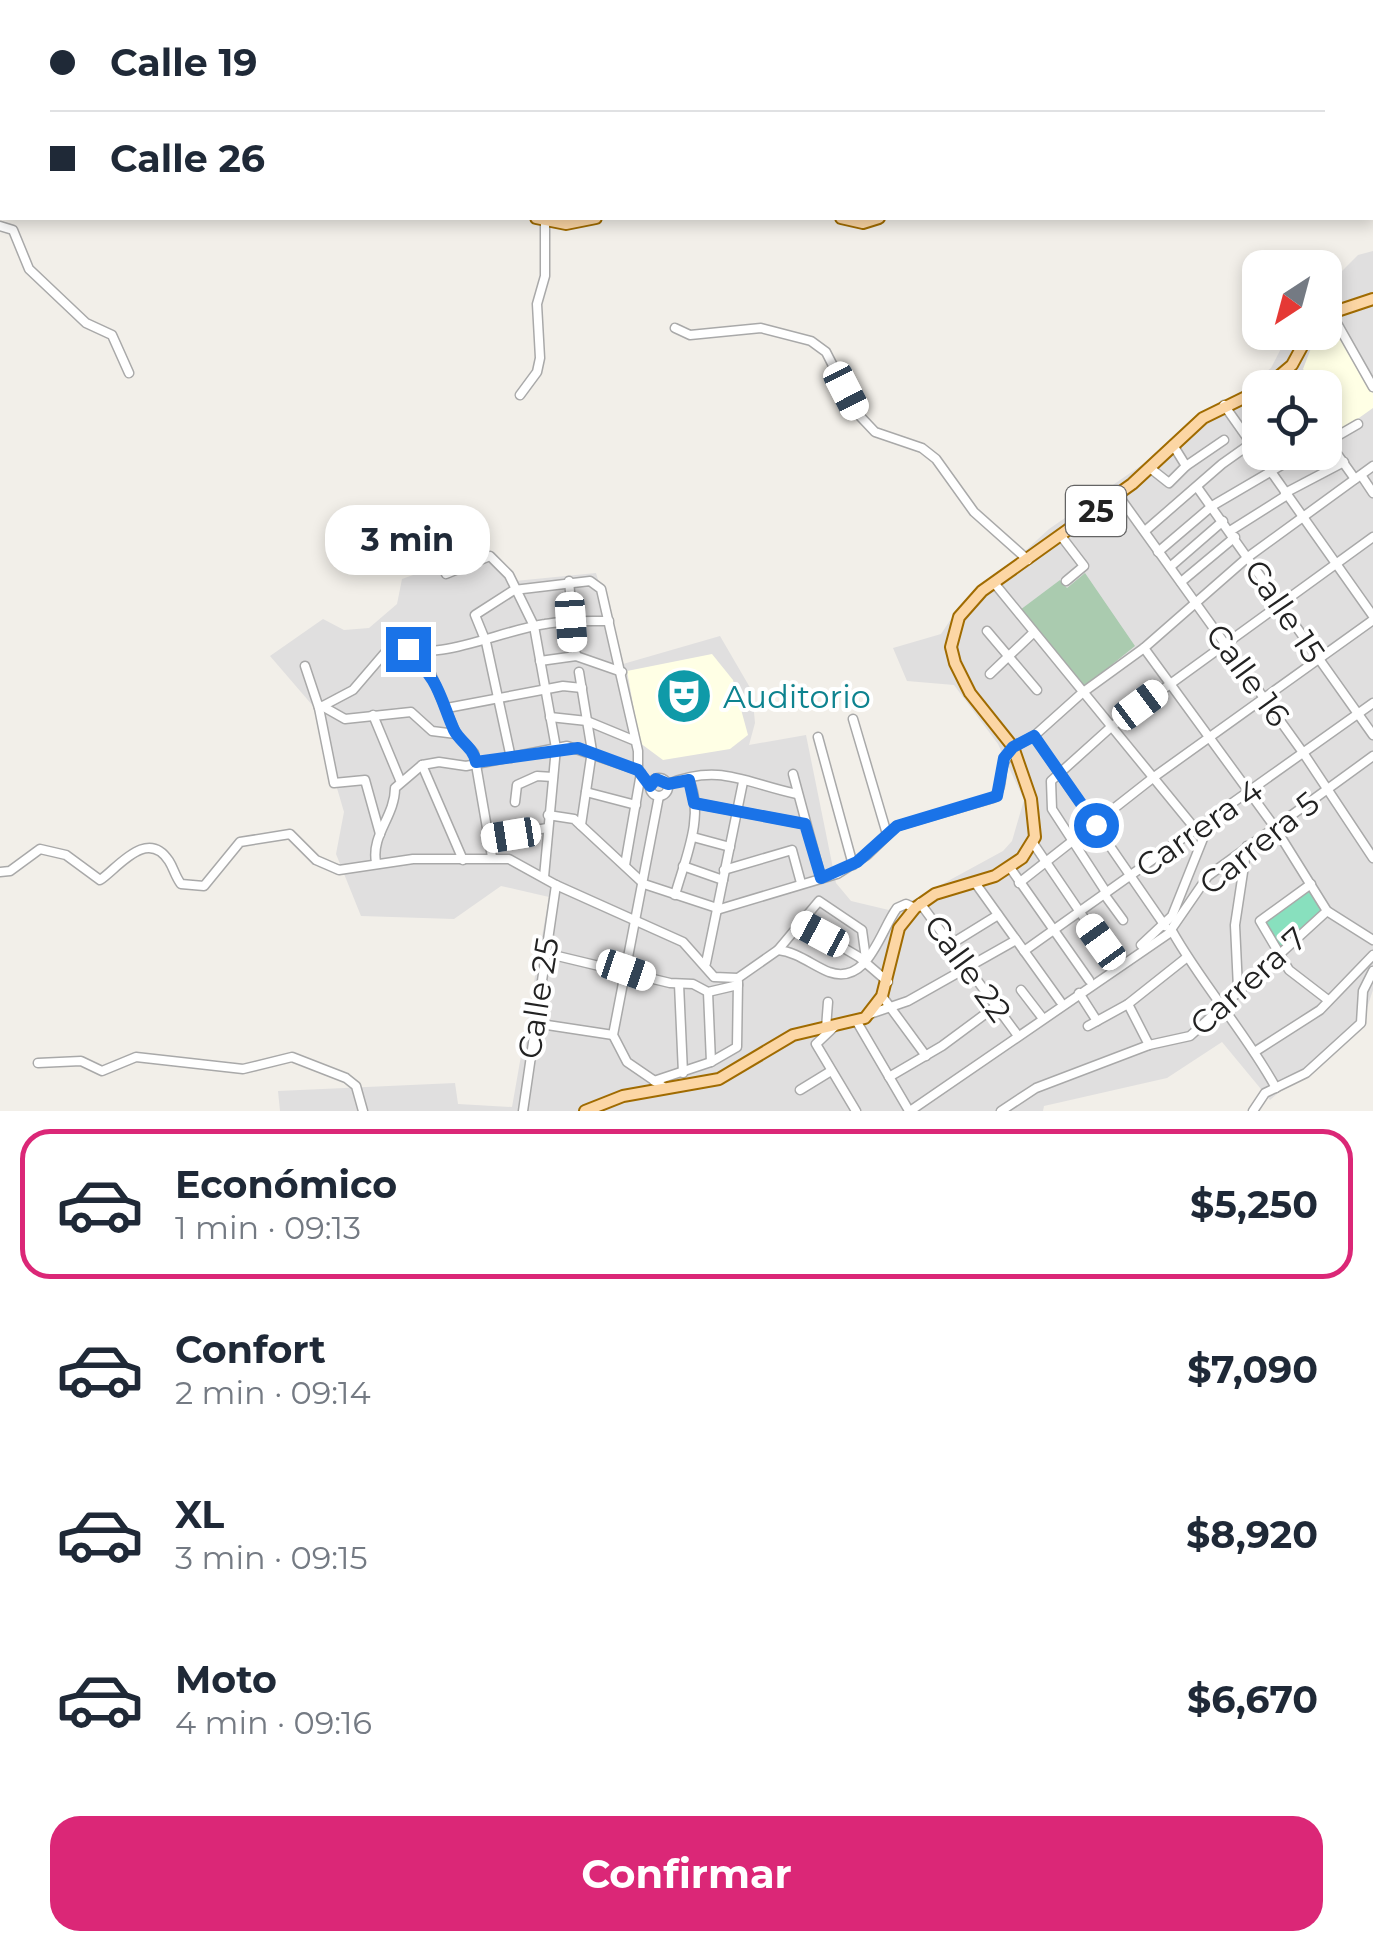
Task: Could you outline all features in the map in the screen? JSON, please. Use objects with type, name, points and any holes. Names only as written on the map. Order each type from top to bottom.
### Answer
[{"type":"main road","points":[[546,220],[566,224],[586,220]]},
{"type":"main road","points":[[1342,309],[1373,299]]},
{"type":"main road","name":"25","points":[[1033,844],[1030,799],[1013,748],[970,693],[951,647],[958,617],[995,584],[1118,495],[1224,405],[1242,397]]},
{"type":"main road","points":[[584,1111],[623,1096],[719,1079],[779,1041],[857,1022],[886,1001],[899,928],[918,905],[1011,868],[1033,844]]},
{"type":"street","points":[[520,395],[537,372],[540,358],[537,304],[545,276],[541,220]]},
{"type":"street","points":[[0,226],[12,230],[29,269],[66,307],[86,323],[112,335],[129,373]]},
{"type":"street","points":[[675,328],[690,335],[761,328],[812,341],[826,352],[857,413],[875,432],[922,448],[936,459],[984,522],[1028,560]]},
{"type":"street","points":[[1342,336],[1373,386]]},
{"type":"street","points":[[1359,365],[1373,360]]},
{"type":"street","points":[[1224,405],[1242,432]]},
{"type":"street","points":[[1342,432],[1358,424]]},
{"type":"street","points":[[1150,468],[1170,483],[1186,466],[1224,440]]},
{"type":"street","points":[[1173,445],[1186,466]]},
{"type":"street","points":[[1145,531],[1242,449]]},
{"type":"street","points":[[1342,460],[1373,493]]},
{"type":"street","points":[[1181,582],[1232,534],[1286,494],[1344,462]]},
{"type":"street","points":[[548,815],[564,815],[581,825],[644,884],[720,909],[821,878],[853,864],[897,826],[997,796],[1000,766],[1013,748],[1034,736],[1082,693],[1144,648],[1248,556],[1373,466]]},
{"type":"street","points":[[1019,883],[1154,778],[1320,662],[1373,618],[1270,470],[1212,506],[1158,552]]},
{"type":"street","name":"Calle 15","points":[[1197,487],[1373,736]]},
{"type":"street","name":"Calle 16","points":[[1118,495],[1362,836],[1373,858]]},
{"type":"street","points":[[1170,567],[1223,521]]},
{"type":"street","points":[[1061,536],[1084,566],[1066,582]]},
{"type":"street","points":[[1123,920],[1056,816],[1048,794],[1051,781],[1111,726],[1373,537]]},
{"type":"street","points":[[446,574],[486,555],[503,567],[534,626],[556,748],[544,877]]},
{"type":"street","points":[[570,581],[576,656]]},
{"type":"street","points":[[511,758],[486,642],[475,616],[514,590],[570,581],[597,584],[622,672],[640,772],[625,866]]},
{"type":"street","points":[[995,584],[1032,634],[1205,836]]},
{"type":"street","points":[[321,707],[353,690],[389,648],[486,642],[534,626],[609,621]]},
{"type":"street","points":[[987,632],[1037,690]]},
{"type":"street","points":[[990,674],[1032,634]]},
{"type":"street","points":[[1144,648],[1274,826],[1327,911],[1373,940]]},
{"type":"street","points":[[408,649],[410,657],[429,669],[456,734],[468,744],[476,762],[492,857]]},
{"type":"street","points":[[540,661],[576,656],[622,672]]},
{"type":"street","points":[[306,666],[321,707],[336,786],[365,780],[380,834]]},
{"type":"street","points":[[579,672],[592,752],[581,825]]},
{"type":"street","points":[[447,708],[582,688]]},
{"type":"street","name":"Carrera 4","points":[[1024,951],[1373,703]]},
{"type":"street","points":[[321,707],[345,720],[412,712],[432,731],[456,734]]},
{"type":"street","points":[[372,715],[400,780],[392,812],[374,847],[376,862]]},
{"type":"street","points":[[550,716],[587,721],[633,740]]},
{"type":"street","points":[[853,720],[887,834]]},
{"type":"street","points":[[1034,736],[1186,958],[1256,1051],[1276,1088]]},
{"type":"street","points":[[818,737],[853,864]]},
{"type":"street","points":[[400,780],[422,766],[511,758],[556,748],[592,752],[640,772],[660,796]]},
{"type":"street","name":"Carrera 5","points":[[907,1110],[1168,928],[1208,876],[1373,756]]},
{"type":"street","points":[[422,766],[463,860]]},
{"type":"street","points":[[668,1089],[651,1082],[627,1062],[612,1036],[660,796],[668,784],[718,771],[743,782],[797,794]]},
{"type":"street","points":[[792,774],[821,878]]},
{"type":"street","points":[[514,802],[517,785],[537,776],[553,776]]},
{"type":"street","points":[[650,786],[660,778],[668,784]]},
{"type":"street","points":[[676,895],[693,837],[694,803],[689,780]]},
{"type":"street","points":[[706,964],[743,782]]},
{"type":"street","points":[[586,792],[636,805]]},
{"type":"street","points":[[694,803],[805,824]]},
{"type":"street","name":"Carrera 5","points":[[907,1110],[1168,928],[1210,821]]},
{"type":"street","points":[[491,838],[547,828]]},
{"type":"street","points":[[1362,836],[1373,828]]},
{"type":"street","points":[[0,872],[10,871],[40,849],[66,855],[100,880],[126,854],[150,851],[169,860],[181,884],[196,887],[213,879],[240,842],[290,834],[328,868],[376,862],[508,859],[556,886],[683,942],[714,977],[738,982]]},
{"type":"street","points":[[693,837],[730,847]]},
{"type":"street","points":[[1033,844],[1101,942]]},
{"type":"street","points":[[1238,988],[1236,924],[1247,846]]},
{"type":"street","points":[[683,866],[724,875],[792,850],[801,883]]},
{"type":"street","points":[[1011,868],[1051,932],[1089,980]]},
{"type":"street","points":[[976,884],[1060,1001]]},
{"type":"street","points":[[1311,884],[1260,920],[1289,970],[1328,1000]]},
{"type":"street","name":"Calle 25","points":[[523,1111],[556,886]]},
{"type":"street","points":[[545,953],[708,992],[738,982],[778,950],[819,901],[866,934],[866,962]]},
{"type":"street","points":[[778,950],[840,974],[866,962],[898,908],[918,905]]},
{"type":"street","name":"Calle 22","points":[[918,905],[1016,1033]]},
{"type":"street","name":"Carrera 7","points":[[1001,1111],[1036,1088],[1148,1045],[1190,1036],[1238,988],[1327,911]]},
{"type":"street","points":[[951,944],[998,915]]},
{"type":"street","points":[[800,923],[866,962],[888,982]]},
{"type":"street","points":[[886,1001],[908,1001],[1016,940]]},
{"type":"street","points":[[1256,1051],[1290,1033],[1373,955]]},
{"type":"street","points":[[1080,992],[1092,1024],[1128,1004],[1186,958]]},
{"type":"street","points":[[1252,1111],[1265,1094],[1306,1073],[1361,1023],[1363,991],[1373,971]]},
{"type":"street","points":[[651,1082],[711,1062],[737,1047],[738,982]]},
{"type":"street","points":[[679,984],[682,1073]]},
{"type":"street","points":[[1021,990],[1042,1016]]},
{"type":"street","points":[[708,992],[711,1062]]},
{"type":"street","points":[[886,1001],[926,1056]]},
{"type":"street","points":[[828,1002],[831,1027],[816,1044],[856,1111]]},
{"type":"street","points":[[1128,1004],[1148,1045]]},
{"type":"street","points":[[889,1077],[996,1006]]},
{"type":"street","points":[[857,1022],[907,1110]]},
{"type":"street","points":[[534,1023],[612,1036]]},
{"type":"street","points":[[38,1064],[81,1061],[102,1070],[136,1058],[243,1069],[292,1057],[346,1078],[356,1086],[363,1111]]},
{"type":"street","points":[[800,1090],[832,1071]]},
{"type":"shaded area","points":[[1373,251],[1373,990],[1363,1020],[1270,1100],[1222,1042],[1167,1078],[1044,1106],[1043,1111],[280,1111],[278,1091],[455,1083],[458,1104],[512,1107],[549,897],[501,886],[454,919],[361,916],[336,854],[344,812],[313,706],[270,656],[323,619],[344,630],[369,628],[397,604],[402,579],[488,548],[515,581],[596,573],[623,664],[720,636],[752,691],[755,723],[749,745],[806,735],[836,883],[851,901],[893,911],[1003,851],[1012,841],[1024,800],[998,744],[954,685],[907,681],[893,648],[941,634],[951,619],[1049,529],[1242,390],[1242,470],[1342,470],[1342,370],[1268,370],[1280,350],[1342,350],[1342,271],[1358,255]]},
{"type":"shaded area","points":[[1342,342],[1373,393],[1373,408],[1342,430],[1342,370],[1303,369],[1310,350],[1342,350]]},
{"type":"shaded area","points":[[1085,573],[1135,646],[1083,688],[1020,610],[1060,580],[1067,588]]},
{"type":"shaded area","points":[[712,654],[733,680],[748,735],[730,749],[663,760],[640,743],[627,671]]},
{"type":"green space","points":[[1310,888],[1324,911],[1280,947],[1264,921]]},
{"type":"place","name":"Auditorio","points":[[684,696]]},
{"type":"route","points":[[408,649],[410,657],[429,669],[456,734],[468,744],[476,762],[567,746],[638,770],[650,786],[656,779],[664,779],[668,784],[689,780],[694,803],[805,824],[821,878],[857,862],[897,826],[997,796],[998,773],[1004,758],[1013,747],[1034,736],[1096,825]]}]
